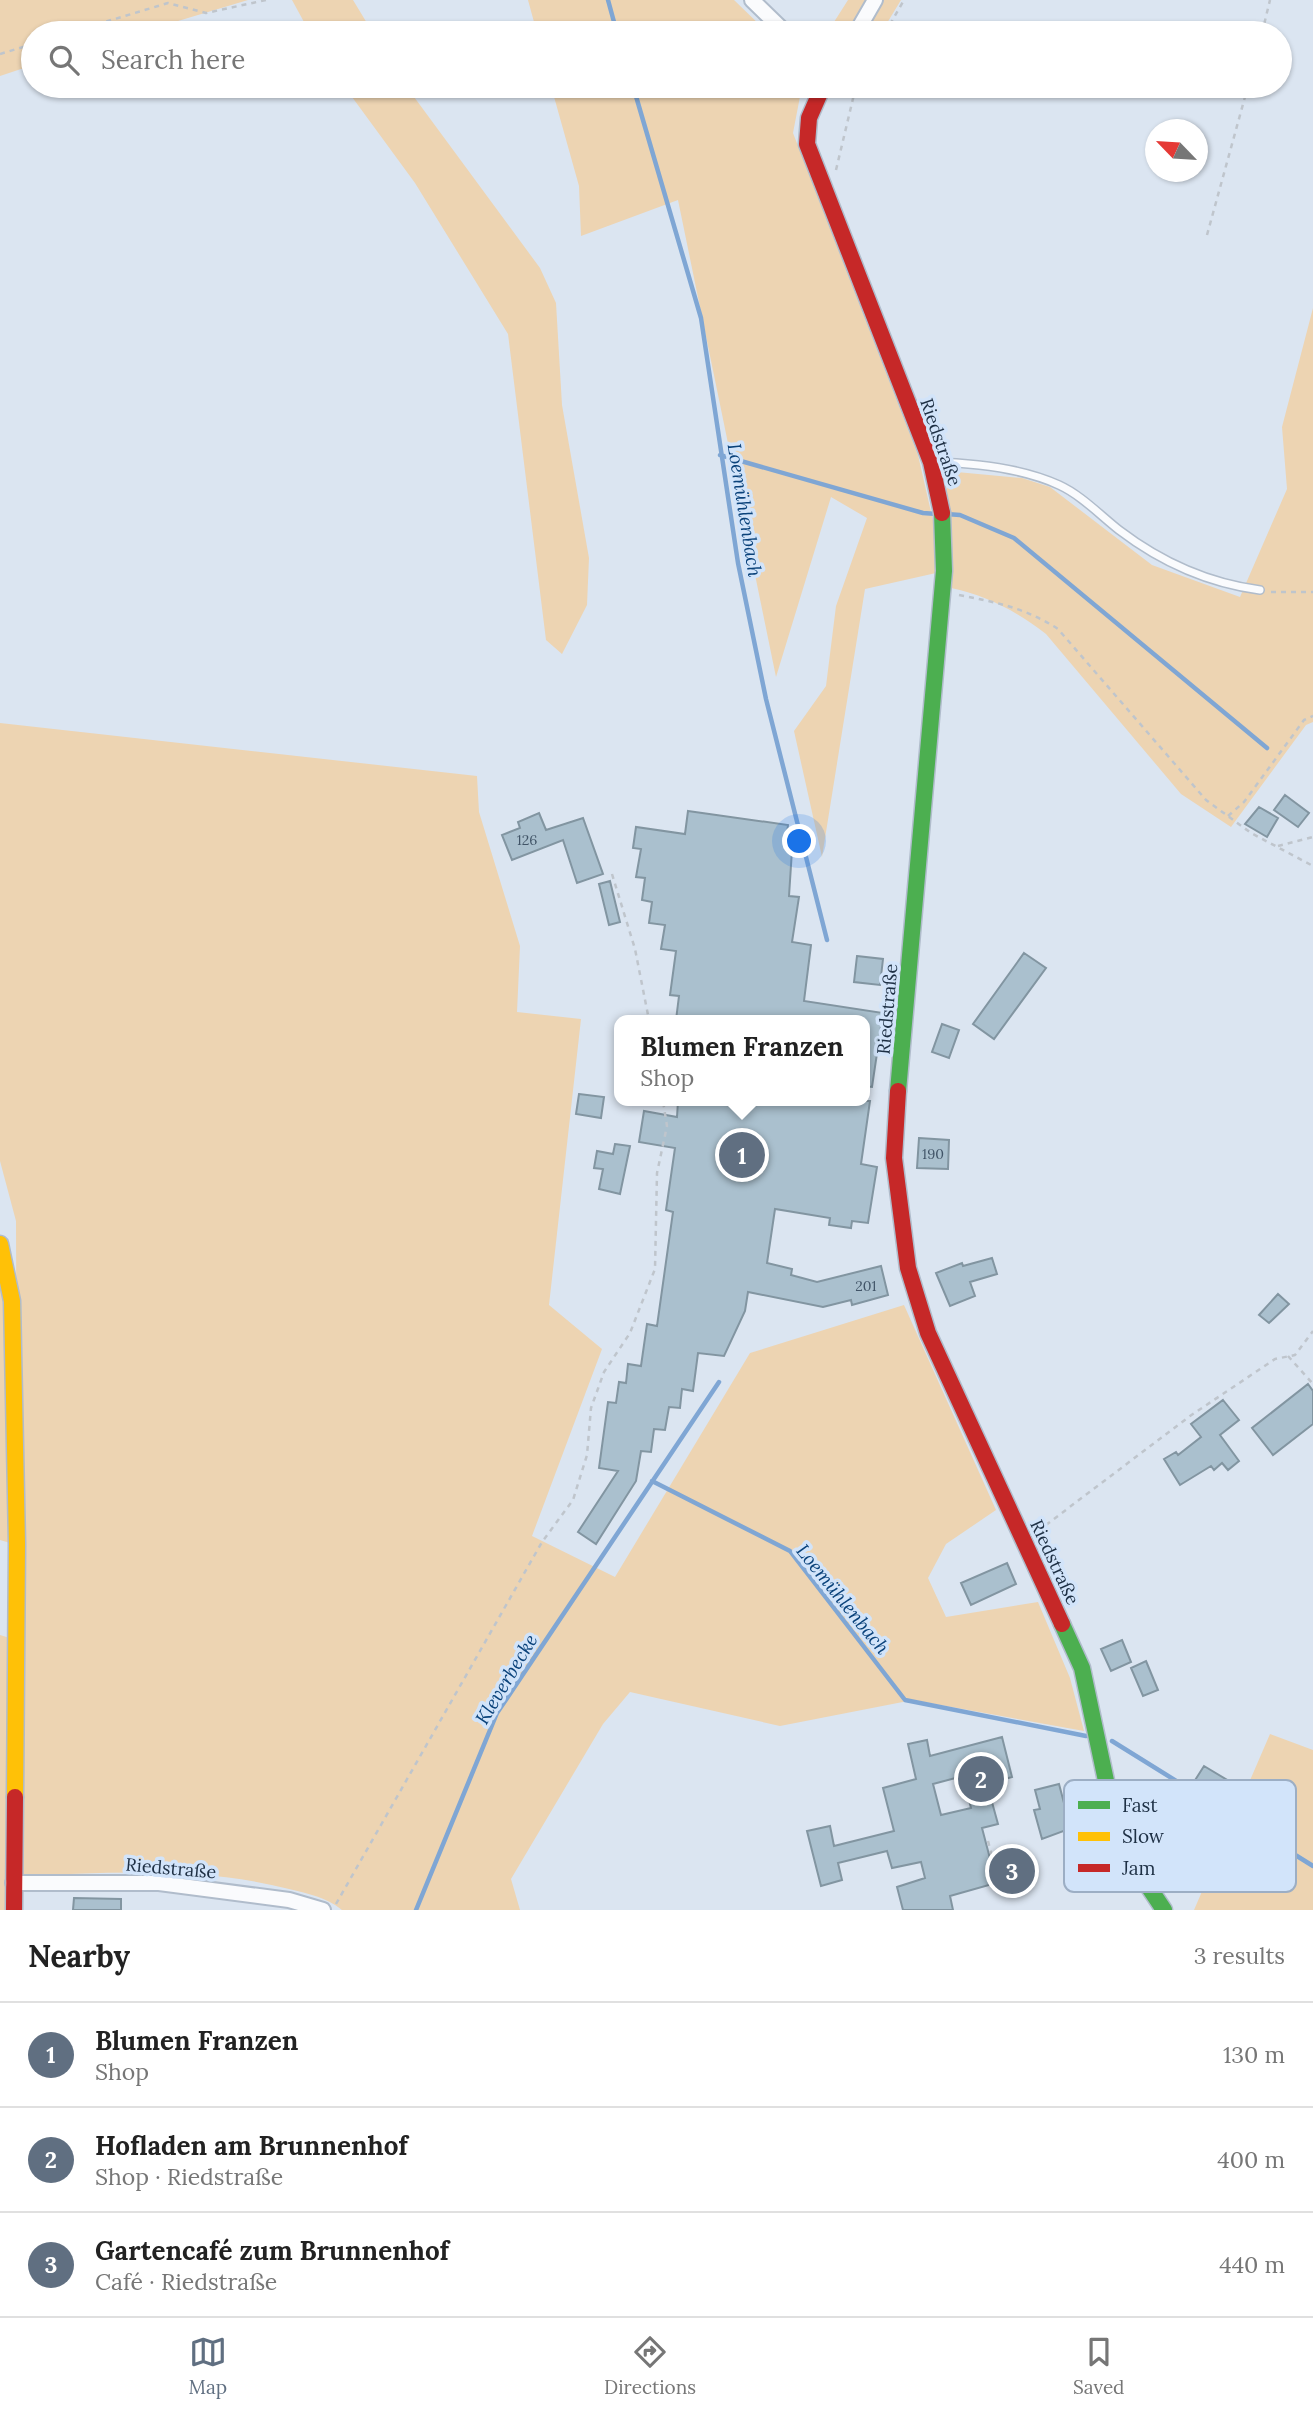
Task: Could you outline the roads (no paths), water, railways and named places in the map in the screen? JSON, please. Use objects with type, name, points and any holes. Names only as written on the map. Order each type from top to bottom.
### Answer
[{"type":"street","points":[[752,0],[774,21]]},
{"type":"street","points":[[863,21],[875,0]]},
{"type":"street","name":"Riedstraße","points":[[817,98],[808,118],[807,144],[931,462],[942,504],[943,592],[894,1158],[908,1268],[928,1333],[1082,1668],[1106,1780]]},
{"type":"street","points":[[0,1244],[12,1301],[17,1544],[14,1910]]},
{"type":"street","name":"Riedstraße","points":[[13,1883],[159,1883],[289,1900],[323,1910]]},
{"type":"street","name":"Riedstraße","points":[[1152,1892],[1164,1910]]},
{"type":"lane","points":[[931,462],[958,463],[1030,474],[1061,485],[1155,557],[1210,578],[1260,590]]},
{"type":"waterway","name":"Loemühlenbach","points":[[608,0],[614,21]]},
{"type":"waterway","name":"Loemühlenbach","points":[[637,98],[701,318],[738,563],[766,699],[827,940]]},
{"type":"waterway","points":[[720,455],[923,513],[937,514]]},
{"type":"waterway","points":[[946,514],[960,515],[1014,538],[1267,748]]},
{"type":"waterway","name":"Kleverbecke","points":[[416,1910],[497,1713],[719,1382]]},
{"type":"waterway","name":"Loemühlenbach","points":[[652,1481],[790,1551],[905,1700],[1086,1736]]},
{"type":"waterway","name":"Loemühlenbach","points":[[1112,1741],[1175,1780]]},
{"type":"waterway","name":"Loemühlenbach","points":[[1296,1855],[1313,1866]]},
{"type":"place","name":"Blumen Franzen","points":[[742,1155]]},
{"type":"place","name":"Hofladen am Brunnenhof","points":[[981,1779]]},
{"type":"place","name":"Gartencafé zum Brunnenhof","points":[[1012,1871]]}]
